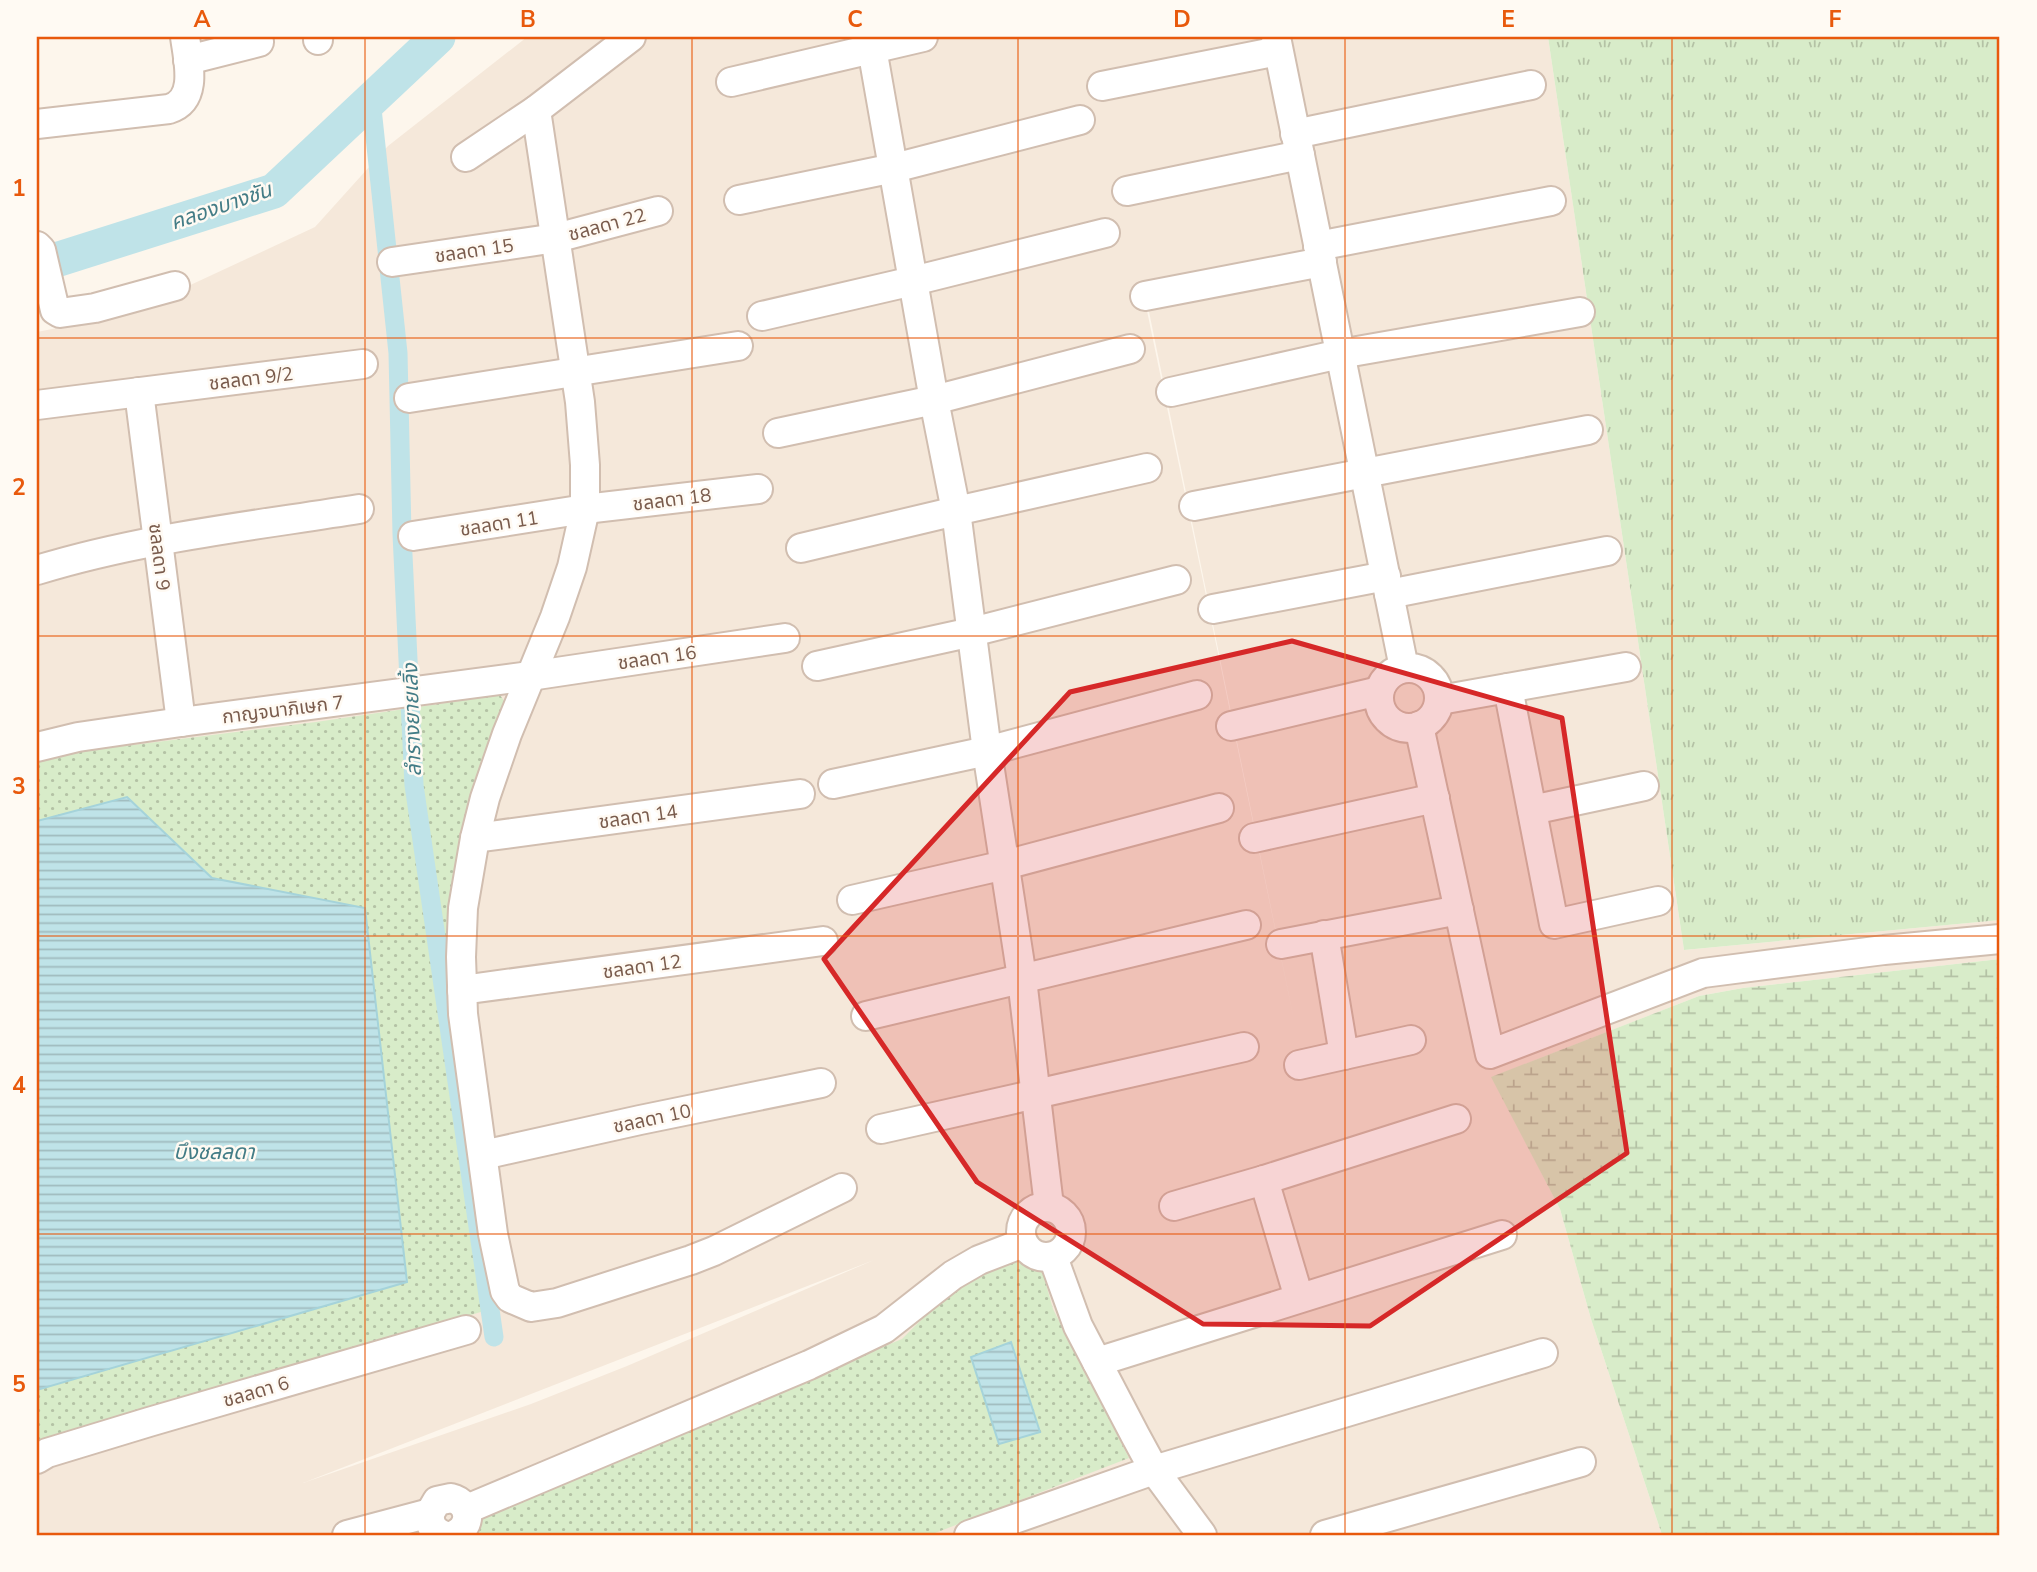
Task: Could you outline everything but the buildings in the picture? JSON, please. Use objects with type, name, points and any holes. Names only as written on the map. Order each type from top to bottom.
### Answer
[{"type":"street","points":[[466,158],[536,110],[631,37]]},
{"type":"street","points":[[731,82],[872,43],[923,37]]},
{"type":"street","points":[[37,124],[178,106],[188,92],[186,49],[259,42]]},
{"type":"street","points":[[872,43],[956,511],[987,751],[1022,980],[1049,1206]]},
{"type":"street","points":[[1102,86],[1277,44],[1405,668]]},
{"type":"street","points":[[1127,191],[1531,85]]},
{"type":"street","points":[[536,110],[576,371],[585,465],[585,509],[572,567],[555,617],[502,747],[485,798],[463,908],[463,1014],[493,1234],[505,1291],[510,1298],[531,1307],[557,1303],[715,1251],[842,1188]]},
{"type":"street","points":[[739,200],[894,168],[1080,120]]},
{"type":"street","points":[[1146,296],[1551,201]]},
{"type":"street","name":"ชลลดา 22","points":[[556,238],[659,211]]},
{"type":"street","points":[[762,316],[1105,233]]},
{"type":"street","name":"ชลลดา 15","points":[[392,262],[556,238]]},
{"type":"street","points":[[39,248],[55,310],[63,314],[175,286]]},
{"type":"street","points":[[1171,392],[1340,354],[1580,312]]},
{"type":"street","points":[[409,398],[738,346]]},
{"type":"street","points":[[778,433],[934,400],[1130,349]]},
{"type":"street","name":"ชลลดา 9/2","points":[[37,405],[363,364]]},
{"type":"street","name":"ชลลดา 9","points":[[139,392],[181,722]]},
{"type":"street","points":[[1194,506],[1588,430]]},
{"type":"street","points":[[801,548],[1147,468]]},
{"type":"street","name":"ชลลดา 18","points":[[585,509],[758,489]]},
{"type":"street","points":[[37,570],[158,541],[359,509]]},
{"type":"street","name":"ชลลดา 11","points":[[413,536],[585,509]]},
{"type":"street","points":[[1213,609],[1607,551]]},
{"type":"street","points":[[817,666],[972,632],[1176,580]]},
{"type":"street","name":"ชลลดา 16","points":[[530,676],[785,638]]},
{"type":"street","points":[[1440,700],[1626,667]]},
{"type":"street","points":[[1405,668],[1420,669],[1428,674],[1435,681],[1440,700],[1432,718],[1419,726],[1406,728],[1396,726],[1388,720],[1379,702],[1383,682],[1390,674],[1405,668]]},
{"type":"street","name":"กาญจนาภิเษก 7","points":[[37,747],[78,737],[181,722],[530,676]]},
{"type":"street","points":[[1508,688],[1554,924],[1658,901]]},
{"type":"street","points":[[1231,726],[1380,691]]},
{"type":"street","points":[[832,783],[987,751],[1198,695]]},
{"type":"street","points":[[1419,726],[1490,1054],[1703,973],[2000,939]]},
{"type":"street","points":[[1532,810],[1644,786]]},
{"type":"street","name":"ชลลดา 14","points":[[475,838],[800,794]]},
{"type":"street","points":[[1254,838],[1435,798]]},
{"type":"street","points":[[852,900],[1005,865],[1219,808]]},
{"type":"street","points":[[1281,944],[1459,910]]},
{"type":"street","points":[[866,1016],[1246,925]]},
{"type":"street","points":[[1324,935],[1344,1055]]},
{"type":"street","name":"ชลลดา 12","points":[[462,989],[823,941]]},
{"type":"street","points":[[1298,1065],[1411,1040]]},
{"type":"street","points":[[881,1129],[1244,1047]]},
{"type":"street","name":"ชลลดา 10","points":[[484,1155],[821,1083]]},
{"type":"street","points":[[1174,1206],[1456,1119]]},
{"type":"street","points":[[1264,1180],[1299,1298]]},
{"type":"street","points":[[1049,1206],[1068,1217],[1072,1227],[1071,1238],[1066,1248],[1053,1257],[1038,1256],[1029,1251],[1023,1243],[1021,1230],[1025,1217],[1036,1208],[1049,1206]]},
{"type":"street","points":[[1097,1362],[1503,1235]]},
{"type":"street","points":[[347,1535],[439,1530],[437,1501],[457,1499],[467,1510],[809,1365],[884,1329],[961,1270],[1023,1243]]},
{"type":"street","points":[[1053,1257],[1078,1326],[1154,1470],[1202,1535]]},
{"type":"street","name":"ชลลดา 6","points":[[40,1454],[466,1330]]},
{"type":"street","points":[[969,1535],[1154,1470],[1543,1353]]},
{"type":"street","points":[[1325,1535],[1581,1462]]},
{"type":"highlighted area","points":[[1292,641],[1562,718],[1627,1153],[1370,1326],[1203,1324],[977,1182],[824,959],[1070,692]]},
{"type":"shaded area","points":[[527,37],[1548,37],[1684,950],[2000,920],[2000,959],[1743,988],[1699,996],[1492,1077],[1560,1209],[1591,1319],[1662,1535],[37,1535],[37,332],[128,314],[315,227],[388,146]],"holes":[[[1146,297],[1295,1025],[1146,306]],[[874,1260],[627,1366],[531,1404],[303,1483]]]},
{"type":"green space","points":[[1548,37],[2000,37],[2000,920],[1684,950]]},
{"type":"green space","points":[[500,695],[507,705],[450,940],[454,1070],[500,1306],[37,1449],[37,757],[316,722]]},
{"type":"green space","points":[[2000,959],[2000,1535],[1662,1535],[1591,1319],[1560,1209],[1491,1077],[1699,996],[1743,988]]},
{"type":"green space","points":[[1023,1257],[1035,1260],[1044,1277],[1053,1309],[1129,1458],[930,1535],[469,1535],[477,1515],[902,1339],[951,1290],[990,1264]]},
{"type":"water","name":"บึงชลลดา","points":[[127,797],[212,878],[365,908],[407,1282],[37,1390],[37,821]]},
{"type":"water","points":[[1011,1342],[1040,1432],[999,1444],[971,1357]]},
{"type":"waterway","name":"คลองบางชัน","points":[[37,266],[274,191],[438,37]]},
{"type":"waterway","name":"ลำรางยายเลิ้ง","points":[[371,99],[398,353],[402,534],[414,785],[494,1337]]}]
